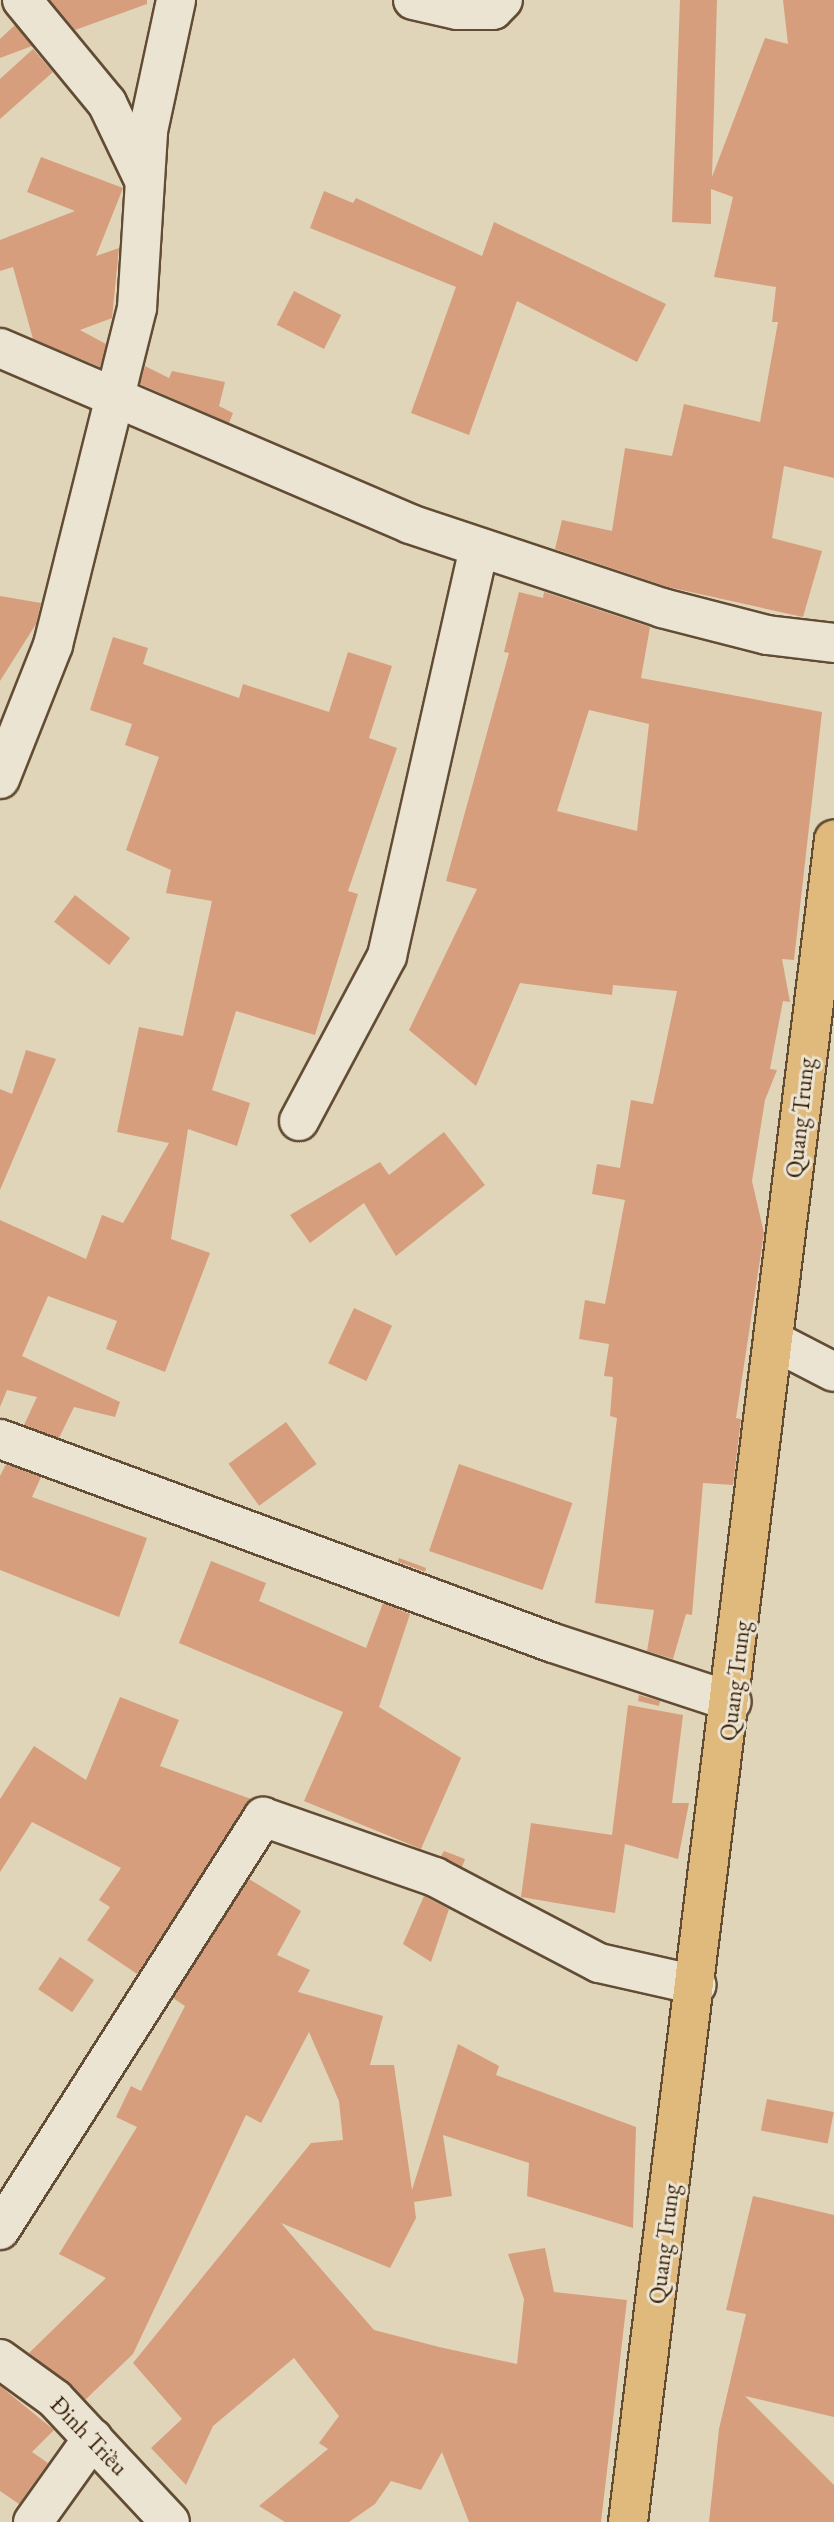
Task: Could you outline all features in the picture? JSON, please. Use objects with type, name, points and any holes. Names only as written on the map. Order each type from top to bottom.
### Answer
[{"type":"main road","name":"Quang Trung","points":[[628,2522],[732,1702],[834,840]]},
{"type":"street","points":[[22,0],[107,103],[145,183]]},
{"type":"street","points":[[0,779],[53,645],[111,400],[138,308],[148,131],[176,0]]},
{"type":"street","points":[[413,0],[457,10],[493,10],[503,0]]},
{"type":"street","points":[[0,348],[111,400],[479,548],[662,608],[767,635],[834,643]]},
{"type":"street","points":[[299,1121],[387,956],[479,548]]},
{"type":"street","points":[[776,1342],[834,1372]]},
{"type":"street","points":[[0,1439],[553,1643],[732,1702]]},
{"type":"street","points":[[0,2230],[263,1817],[435,1877],[599,1963],[696,1985]]},
{"type":"street","name":"Đinh Triều","points":[[0,2359],[55,2399],[170,2522]]},
{"type":"street","points":[[33,2522],[93,2438]]},
{"type":"building","points":[[50,0],[147,0],[147,4],[75,30]]},
{"type":"building","points":[[680,0],[717,0],[712,177],[765,38],[788,44],[783,0],[834,0],[834,478],[784,466],[772,538],[822,551],[803,617],[668,587],[555,549],[562,520],[612,531],[625,448],[672,456],[684,404],[760,422],[778,322],[772,322],[776,287],[714,277],[733,197],[711,189],[711,224],[672,222]]},
{"type":"building","points":[[15,25],[32,46],[0,58],[0,39]]},
{"type":"building","points":[[33,49],[53,72],[0,119],[0,79]]},
{"type":"building","points":[[41,157],[123,188],[96,256],[119,248],[112,318],[80,330],[106,344],[100,367],[33,339],[13,267],[0,271],[0,240],[75,211],[27,192]]},
{"type":"building","points":[[324,191],[353,203],[356,198],[482,256],[494,222],[666,304],[637,362],[517,301],[469,435],[411,413],[456,287],[310,228]]},
{"type":"building","points":[[294,291],[341,315],[324,349],[277,325]]},
{"type":"building","points":[[145,366],[169,378],[172,371],[225,382],[219,406],[233,413],[229,423],[140,384]]},
{"type":"building","points":[[519,592],[543,598],[544,592],[650,627],[641,678],[822,712],[794,960],[782,959],[790,1002],[783,1001],[770,1069],[777,1070],[765,1100],[752,1181],[764,1233],[736,1418],[741,1419],[733,1485],[703,1483],[692,1615],[686,1614],[673,1659],[647,1651],[654,1610],[595,1603],[617,1418],[610,1416],[613,1377],[604,1376],[609,1344],[579,1339],[585,1300],[605,1304],[625,1200],[592,1194],[597,1164],[620,1168],[631,1100],[653,1104],[677,991],[613,985],[612,995],[520,983],[476,1086],[409,1030],[477,889],[446,881],[509,653],[504,652]],"holes":[[[589,710],[649,724],[637,831],[557,811]]]},
{"type":"building","points":[[0,596],[41,603],[36,624],[0,681]]},
{"type":"building","points":[[113,637],[148,648],[143,664],[239,698],[243,684],[329,712],[348,652],[392,666],[369,738],[397,748],[348,891],[358,894],[315,1035],[236,1011],[212,1090],[250,1103],[237,1146],[188,1129],[171,1239],[210,1253],[165,1372],[106,1349],[117,1321],[48,1296],[22,1356],[120,1402],[115,1417],[74,1407],[59,1438],[24,1425],[37,1397],[7,1390],[0,1407],[0,1220],[86,1259],[102,1215],[123,1223],[169,1143],[117,1132],[139,1027],[183,1036],[212,901],[166,893],[171,870],[126,850],[159,757],[125,745],[132,724],[90,710]]},
{"type":"building","points":[[75,895],[130,938],[109,965],[54,922]]},
{"type":"building","points":[[26,1050],[56,1059],[0,1190],[0,1089],[12,1094]]},
{"type":"building","points":[[444,1132],[485,1185],[396,1256],[364,1203],[310,1243],[290,1215],[380,1162],[389,1175]]},
{"type":"building","points":[[354,1308],[392,1326],[366,1381],[328,1363]]},
{"type":"building","points":[[286,1422],[317,1464],[259,1506],[229,1464]]},
{"type":"building","points":[[6,1464],[41,1477],[32,1497],[147,1538],[119,1617],[0,1570],[0,1476]]},
{"type":"building","points":[[459,1464],[572,1503],[543,1590],[429,1551]]},
{"type":"building","points":[[399,1558],[426,1568],[425,1572],[398,1562]]},
{"type":"building","points":[[211,1561],[266,1583],[259,1601],[366,1648],[383,1603],[410,1614],[379,1707],[461,1758],[421,1849],[304,1801],[343,1712],[179,1643]]},
{"type":"building","points":[[639,1695],[660,1701],[659,1706],[638,1701]]},
{"type":"building","points":[[120,1697],[179,1720],[160,1766],[251,1799],[137,1974],[87,1940],[110,1907],[99,1900],[121,1868],[32,1822],[0,1872],[0,1799],[34,1746],[86,1780]]},
{"type":"building","points":[[628,1705],[683,1715],[672,1803],[689,1803],[678,1859],[625,1844],[615,1913],[521,1897],[531,1823],[612,1835]]},
{"type":"building","points":[[444,1851],[465,1859],[462,1867],[441,1856]]},
{"type":"building","points":[[249,1879],[301,1911],[277,1955],[310,1970],[298,1992],[383,2016],[370,2065],[394,2065],[412,2190],[458,2044],[499,2066],[496,2075],[636,2127],[633,2228],[527,2196],[529,2163],[443,2135],[452,2196],[414,2202],[416,2218],[390,2268],[281,2223],[374,2330],[439,2347],[517,2364],[524,2299],[508,2254],[545,2248],[554,2292],[627,2300],[601,2522],[469,2522],[442,2452],[421,2490],[391,2481],[375,2504],[349,2522],[285,2522],[259,2506],[328,2449],[319,2443],[339,2416],[294,2358],[213,2426],[186,2485],[151,2448],[182,2419],[133,2363],[311,2143],[343,2140],[339,2101],[309,2032],[261,2123],[246,2115],[133,2354],[85,2400],[29,2353],[106,2278],[59,2254],[137,2127],[116,2117],[131,2086],[141,2091],[185,2006],[173,1998]]},
{"type":"building","points":[[424,1896],[449,1909],[431,1962],[403,1944]]},
{"type":"building","points":[[60,1957],[94,1980],[72,2012],[38,1989]]},
{"type":"building","points":[[767,2099],[834,2112],[828,2143],[761,2130]]},
{"type":"building","points":[[753,2196],[834,2215],[834,2417],[745,2396],[834,2485],[834,2522],[709,2522],[719,2429],[746,2314],[726,2310]]},
{"type":"building","points":[[0,2386],[54,2430],[32,2452],[48,2463],[19,2504],[0,2491]]}]
